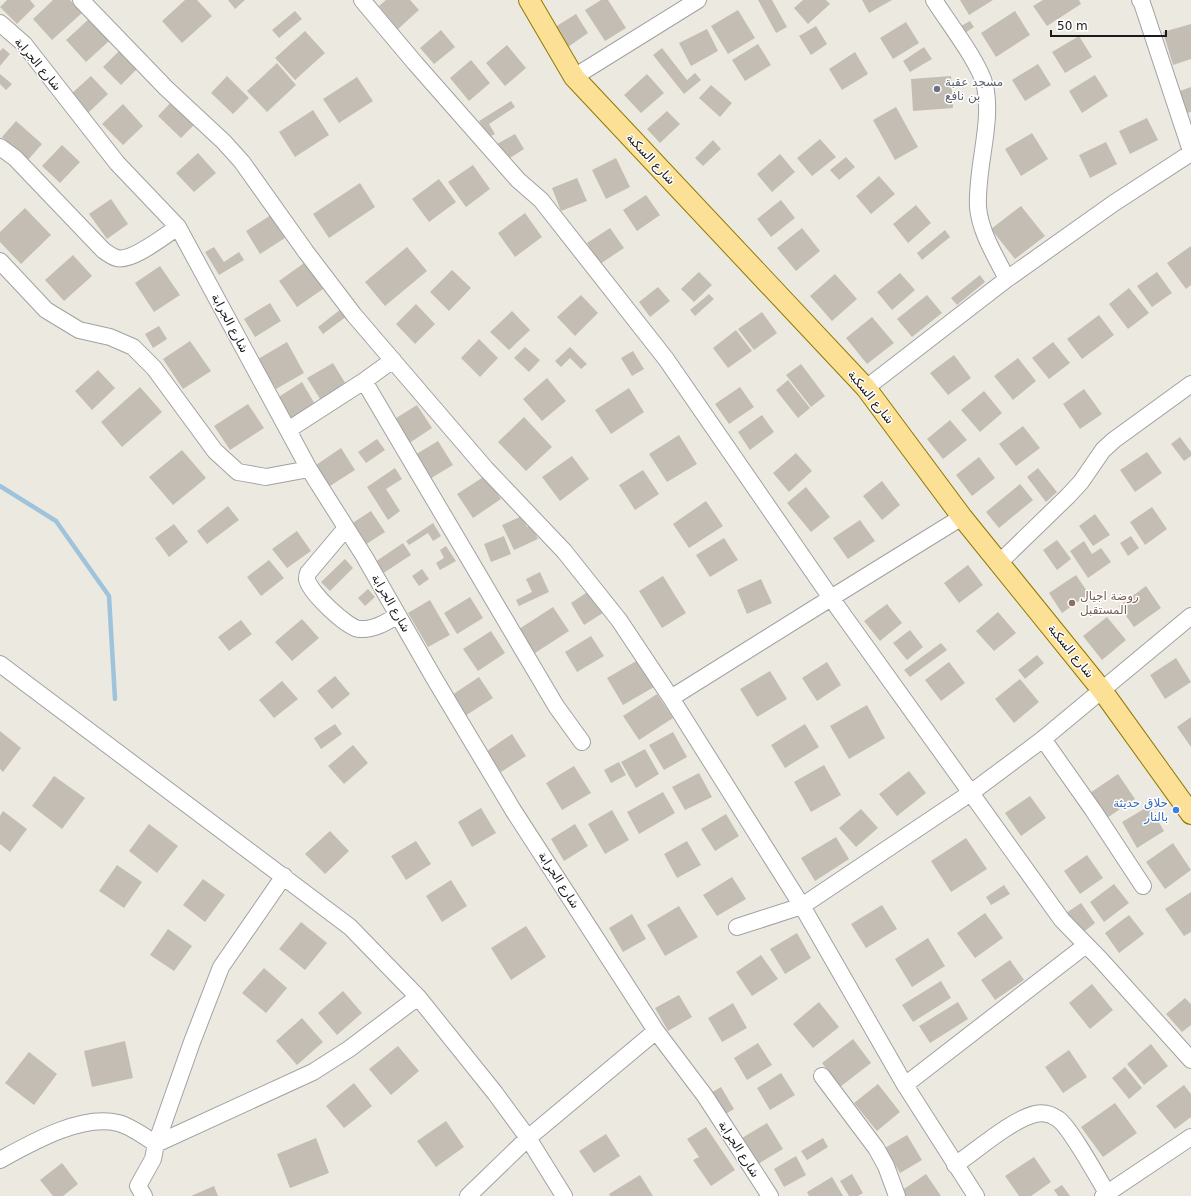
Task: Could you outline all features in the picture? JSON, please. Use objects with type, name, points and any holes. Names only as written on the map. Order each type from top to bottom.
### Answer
[{"type":"main road","name":"شارع السكبة","points":[[529,0],[574,77],[866,388],[962,517],[1000,562],[1101,689],[1191,814]]},
{"type":"street","points":[[81,0],[166,88],[224,142],[242,162],[354,315],[486,469],[564,551],[590,581],[619,620],[671,698],[802,906],[906,1085],[955,1165],[976,1196]]},
{"type":"street","points":[[362,0],[415,63],[518,180],[541,200],[666,359],[831,598],[972,792],[1044,897],[1062,920],[1086,944],[1191,1060]]},
{"type":"street","points":[[574,77],[698,0]]},
{"type":"street","points":[[934,0],[978,68],[985,84],[988,102],[978,206],[984,232],[1007,280]]},
{"type":"street","points":[[866,388],[1007,280],[1114,203],[1191,152],[1143,1]]},
{"type":"street","name":"شارع الجرابة","points":[[0,23],[24,44],[117,163],[178,228],[309,469],[346,528],[513,810],[656,1031],[705,1096],[770,1196]]},
{"type":"street","points":[[0,147],[15,158],[103,250],[116,258],[125,259],[135,255],[178,228]]},
{"type":"street","points":[[0,261],[46,310],[79,330],[110,337],[133,347],[154,368],[215,450],[238,472],[266,477],[309,469]]},
{"type":"street","points":[[288,430],[364,381],[393,360]]},
{"type":"street","points":[[364,381],[556,706],[582,742]]},
{"type":"street","points":[[1000,562],[1081,482],[1103,450],[1114,440],[1191,384]]},
{"type":"street","points":[[671,698],[962,517]]},
{"type":"street","points":[[346,528],[308,573],[307,580],[312,589],[321,600],[351,627],[360,629],[370,628],[384,624],[398,615]]},
{"type":"street","points":[[737,927],[802,906],[972,792],[1043,739],[1101,689],[1191,616]]},
{"type":"street","points":[[0,664],[350,927],[418,997],[495,1093],[528,1138],[564,1196]]},
{"type":"street","points":[[1043,739],[1144,886]]},
{"type":"street","points":[[144,1196],[138,1186],[153,1159],[156,1144],[192,1042],[221,967],[284,876]]},
{"type":"street","points":[[906,1085],[1086,944]]},
{"type":"street","points":[[156,1144],[313,1072],[349,1049],[418,997]]},
{"type":"street","points":[[468,1196],[528,1138],[656,1031]]},
{"type":"street","points":[[822,1076],[876,1148],[886,1166],[897,1196]]},
{"type":"street","points":[[955,1165],[1018,1122],[1035,1114],[1048,1114],[1060,1120],[1069,1132],[1105,1194],[1191,1137]]},
{"type":"street","points":[[0,1160],[43,1137],[80,1125],[103,1122],[119,1123],[156,1144]]},
{"type":"building","points":[[7,0],[30,0],[35,6],[17,24],[0,7]]},
{"type":"building","points":[[53,0],[70,0],[82,13],[52,40],[33,19]]},
{"type":"building","points":[[185,0],[197,0],[212,16],[182,43],[162,21]]},
{"type":"building","points":[[228,0],[245,0],[235,9]]},
{"type":"building","points":[[386,0],[410,0],[419,10],[398,29],[379,6]]},
{"type":"building","points":[[601,0],[608,0],[626,28],[605,41],[585,10]]},
{"type":"building","points":[[758,0],[772,0],[787,27],[776,33]]},
{"type":"building","points":[[803,0],[826,0],[830,4],[808,24],[794,8]]},
{"type":"building","points":[[862,0],[892,0],[869,13]]},
{"type":"building","points":[[960,0],[993,0],[969,15]]},
{"type":"building","points":[[1043,0],[1079,0],[1081,4],[1047,26],[1033,6]]},
{"type":"building","points":[[738,10],[755,38],[728,54],[711,26]]},
{"type":"building","points":[[295,11],[302,19],[279,38],[272,30]]},
{"type":"building","points":[[1015,11],[1030,35],[996,57],[981,33]]},
{"type":"building","points":[[576,14],[588,33],[568,47],[555,27]]},
{"type":"building","points":[[89,19],[109,41],[86,62],[66,40]]},
{"type":"building","points":[[970,21],[974,27],[965,33],[961,26]]},
{"type":"building","points":[[906,22],[919,43],[893,59],[880,38]]},
{"type":"building","points":[[1191,24],[1191,59],[1173,65],[1163,32]]},
{"type":"building","points":[[816,26],[827,44],[811,55],[799,36]]},
{"type":"building","points":[[707,29],[718,51],[691,66],[679,43]]},
{"type":"building","points":[[441,30],[455,47],[434,64],[420,48]]},
{"type":"building","points":[[305,31],[325,53],[295,80],[275,58]]},
{"type":"building","points":[[1079,36],[1092,57],[1065,73],[1052,52]]},
{"type":"building","points":[[758,44],[771,65],[745,81],[732,60]]},
{"type":"building","points":[[507,45],[526,68],[505,86],[486,63]]},
{"type":"building","points":[[924,47],[932,59],[910,72],[903,61]]},
{"type":"building","points":[[3,48],[10,54],[0,66],[0,51]]},
{"type":"building","points":[[122,48],[140,66],[121,85],[103,67]]},
{"type":"building","points":[[662,48],[687,80],[695,73],[701,80],[684,94],[653,55]]},
{"type":"building","points":[[855,52],[868,74],[842,90],[829,69]]},
{"type":"building","points":[[471,60],[490,83],[469,101],[450,78]]},
{"type":"building","points":[[277,63],[296,85],[267,112],[247,91]]},
{"type":"building","points":[[1038,64],[1051,85],[1025,101],[1012,80]]},
{"type":"building","points":[[0,74],[12,84],[6,90],[0,84]]},
{"type":"building","points":[[647,74],[664,93],[641,113],[624,95]]},
{"type":"building","points":[[1095,75],[1108,96],[1082,113],[1069,91]]},
{"type":"building","points":[[91,76],[108,94],[87,114],[70,95]]},
{"type":"building","points":[[227,76],[249,98],[233,114],[211,93]]},
{"type":"building","points":[[951,76],[953,108],[913,111],[911,79]]},
{"type":"building","points":[[357,77],[373,101],[339,123],[323,99]]},
{"type":"building","points":[[711,85],[732,103],[720,117],[699,98]]},
{"type":"building","points":[[1191,87],[1191,112],[1187,113],[1180,91]]},
{"type":"building","points":[[174,99],[198,121],[181,138],[158,116]]},
{"type":"building","points":[[511,101],[515,107],[489,124],[495,134],[489,137],[479,121]]},
{"type":"building","points":[[123,104],[143,126],[123,145],[102,124]]},
{"type":"building","points":[[896,107],[918,147],[895,160],[873,120]]},
{"type":"building","points":[[313,110],[329,135],[295,157],[279,132]]},
{"type":"building","points":[[667,111],[680,124],[660,143],[647,129]]},
{"type":"building","points":[[1147,118],[1158,140],[1130,154],[1119,131]]},
{"type":"building","points":[[16,121],[42,144],[28,160],[2,137]]},
{"type":"building","points":[[1032,133],[1048,159],[1021,176],[1005,149]]},
{"type":"building","points":[[515,134],[524,149],[507,160],[497,144]]},
{"type":"building","points":[[820,139],[836,157],[812,176],[797,158]]},
{"type":"building","points":[[713,140],[721,149],[703,166],[695,158]]},
{"type":"building","points":[[1106,142],[1117,164],[1090,178],[1079,155]]},
{"type":"building","points":[[62,145],[80,162],[60,183],[42,166]]},
{"type":"building","points":[[198,153],[216,173],[194,192],[176,173]]},
{"type":"building","points":[[780,154],[795,172],[772,192],[757,174]]},
{"type":"building","points":[[846,157],[855,167],[839,180],[830,170]]},
{"type":"building","points":[[616,158],[630,187],[606,199],[592,170]]},
{"type":"building","points":[[473,165],[490,189],[466,207],[448,182]]},
{"type":"building","points":[[879,176],[895,194],[871,214],[856,196]]},
{"type":"building","points":[[577,178],[587,201],[561,211],[552,188]]},
{"type":"building","points":[[439,179],[456,202],[429,222],[412,199]]},
{"type":"building","points":[[360,183],[375,207],[329,238],[313,214]]},
{"type":"building","points":[[646,195],[660,215],[637,231],[623,210]]},
{"type":"building","points":[[111,199],[128,224],[107,239],[89,214]]},
{"type":"building","points":[[781,200],[795,218],[771,237],[757,219]]},
{"type":"building","points":[[916,205],[931,223],[908,243],[893,224]]},
{"type":"building","points":[[1021,206],[1045,236],[1015,259],[991,229]]},
{"type":"building","points":[[25,208],[51,235],[21,264],[0,242],[0,232]]},
{"type":"building","points":[[525,213],[542,237],[515,257],[498,233]]},
{"type":"building","points":[[271,215],[285,238],[260,254],[246,231]]},
{"type":"building","points":[[610,228],[624,248],[600,264],[587,243]]},
{"type":"building","points":[[802,228],[820,251],[796,271],[777,248]]},
{"type":"building","points":[[945,230],[950,237],[922,260],[917,253]]},
{"type":"building","points":[[1191,246],[1191,285],[1186,289],[1167,263]]},
{"type":"building","points":[[214,247],[224,262],[239,252],[244,260],[219,275],[205,252]]},
{"type":"building","points":[[407,247],[427,271],[385,306],[365,282]]},
{"type":"building","points":[[73,255],[92,276],[64,301],[45,280]]},
{"type":"building","points":[[304,263],[323,289],[297,307],[279,281]]},
{"type":"building","points":[[160,266],[180,295],[154,312],[135,283]]},
{"type":"building","points":[[452,270],[471,288],[449,311],[430,292]]},
{"type":"building","points":[[699,272],[712,285],[694,302],[681,289]]},
{"type":"building","points":[[1157,272],[1172,293],[1152,307],[1137,286]]},
{"type":"building","points":[[900,273],[915,290],[892,310],[877,292]]},
{"type":"building","points":[[835,274],[857,299],[832,321],[810,296]]},
{"type":"building","points":[[980,275],[985,282],[957,305],[951,298]]},
{"type":"building","points":[[658,287],[670,301],[650,317],[639,302]]},
{"type":"building","points":[[1129,288],[1149,313],[1128,329],[1109,304]]},
{"type":"building","points":[[709,294],[714,299],[695,316],[690,310]]},
{"type":"building","points":[[581,295],[598,313],[575,336],[557,317]]},
{"type":"building","points":[[927,295],[942,313],[912,337],[897,319]]},
{"type":"building","points":[[270,303],[281,321],[255,337],[244,319]]},
{"type":"building","points":[[416,304],[435,324],[415,344],[396,324]]},
{"type":"building","points":[[341,309],[347,316],[323,334],[318,327]]},
{"type":"building","points":[[512,311],[530,330],[509,350],[490,332]]},
{"type":"building","points":[[762,312],[777,333],[754,350],[738,329]]},
{"type":"building","points":[[1099,315],[1114,335],[1082,359],[1067,339]]},
{"type":"building","points":[[872,317],[894,343],[867,364],[846,338]]},
{"type":"building","points":[[159,326],[167,339],[153,348],[145,334]]},
{"type":"building","points":[[736,330],[752,351],[728,368],[713,348]]},
{"type":"building","points":[[479,339],[498,358],[480,377],[461,358]]},
{"type":"building","points":[[190,341],[211,371],[183,389],[163,359]]},
{"type":"building","points":[[287,342],[304,373],[276,389],[258,359]]},
{"type":"building","points":[[1053,342],[1070,363],[1049,379],[1032,358]]},
{"type":"building","points":[[525,347],[540,360],[529,372],[514,358]]},
{"type":"building","points":[[570,347],[587,364],[581,369],[570,358],[561,367],[555,361]]},
{"type":"building","points":[[633,351],[644,369],[632,376],[621,358]]},
{"type":"building","points":[[954,355],[971,378],[948,395],[930,373]]},
{"type":"building","points":[[1018,358],[1036,381],[1013,400],[994,376]]},
{"type":"building","points":[[333,363],[347,386],[322,402],[307,378]]},
{"type":"building","points":[[801,364],[825,396],[811,407],[786,375]]},
{"type":"building","points":[[98,370],[115,388],[92,410],[75,391]]},
{"type":"building","points":[[547,378],[566,401],[542,421],[523,399]]},
{"type":"building","points":[[788,380],[810,408],[798,418],[776,390]]},
{"type":"building","points":[[302,382],[316,406],[291,421],[277,398]]},
{"type":"building","points":[[140,387],[162,412],[122,447],[101,422]]},
{"type":"building","points":[[740,387],[754,407],[729,424],[715,404]]},
{"type":"building","points":[[629,388],[644,412],[611,434],[595,410]]},
{"type":"building","points":[[1084,389],[1102,414],[1080,429],[1063,404]]},
{"type":"building","points":[[984,391],[1002,413],[980,432],[961,410]]},
{"type":"building","points":[[248,404],[264,428],[230,450],[214,426]]},
{"type":"building","points":[[417,405],[432,428],[408,444],[393,420]]},
{"type":"building","points":[[762,415],[774,432],[750,450],[738,432]]},
{"type":"building","points":[[524,417],[552,447],[526,471],[498,442]]},
{"type":"building","points":[[950,420],[967,440],[943,459],[927,439]]},
{"type":"building","points":[[1023,426],[1040,448],[1016,466],[999,444]]},
{"type":"building","points":[[679,435],[697,464],[667,482],[649,454]]},
{"type":"building","points":[[1180,437],[1191,452],[1191,456],[1184,461],[1171,444]]},
{"type":"building","points":[[377,439],[385,450],[366,463],[358,452]]},
{"type":"building","points":[[438,441],[453,465],[428,480],[413,456]]},
{"type":"building","points":[[341,448],[355,470],[330,486],[316,465]]},
{"type":"building","points":[[182,450],[206,478],[173,505],[149,477]]},
{"type":"building","points":[[1147,452],[1162,473],[1135,492],[1120,470]]},
{"type":"building","points":[[796,453],[812,471],[789,492],[773,473]]},
{"type":"building","points":[[572,456],[589,479],[560,501],[542,477]]},
{"type":"building","points":[[979,457],[995,478],[972,496],[956,475]]},
{"type":"building","points":[[395,468],[402,479],[386,489],[400,511],[388,520],[367,487]]},
{"type":"building","points":[[1038,468],[1057,492],[1046,502],[1027,477]]},
{"type":"building","points":[[643,470],[659,494],[635,510],[619,485]]},
{"type":"building","points":[[485,476],[501,499],[473,518],[457,494]]},
{"type":"building","points":[[882,481],[900,505],[882,520],[863,496]]},
{"type":"building","points":[[1020,484],[1033,500],[999,528],[986,512]]},
{"type":"building","points":[[806,487],[830,517],[811,532],[787,503]]},
{"type":"building","points":[[706,501],[723,526],[689,548],[673,524]]},
{"type":"building","points":[[228,506],[239,520],[207,544],[197,531]]},
{"type":"building","points":[[1152,507],[1167,529],[1145,545],[1130,522]]},
{"type":"building","points":[[371,511],[385,532],[365,545],[351,524]]},
{"type":"building","points":[[1095,514],[1110,535],[1093,546],[1079,526]]},
{"type":"building","points":[[522,516],[527,527],[531,525],[538,539],[514,550],[502,525]]},
{"type":"building","points":[[860,520],[875,541],[848,559],[833,538]]},
{"type":"building","points":[[433,523],[441,536],[433,541],[428,533],[409,545],[406,541]]},
{"type":"building","points":[[174,524],[188,542],[169,557],[155,538]]},
{"type":"building","points":[[297,531],[311,551],[287,568],[272,549]]},
{"type":"building","points":[[504,536],[511,554],[491,562],[484,544]]},
{"type":"building","points":[[1131,536],[1139,548],[1128,556],[1120,543]]},
{"type":"building","points":[[724,538],[738,560],[710,577],[696,555]]},
{"type":"building","points":[[1057,540],[1071,559],[1057,570],[1043,550]]},
{"type":"building","points":[[1084,541],[1092,554],[1101,548],[1111,562],[1088,578],[1070,551]]},
{"type":"building","points":[[403,543],[411,555],[382,574],[375,562]]},
{"type":"building","points":[[446,546],[456,561],[440,570],[436,563],[444,558],[440,550]]},
{"type":"building","points":[[345,559],[353,568],[330,591],[321,582]]},
{"type":"building","points":[[269,560],[284,578],[261,596],[247,577]]},
{"type":"building","points":[[968,565],[983,585],[959,603],[944,583]]},
{"type":"building","points":[[422,569],[429,579],[419,586],[412,576]]},
{"type":"building","points":[[540,572],[549,592],[519,606],[516,600],[532,592],[526,579]]},
{"type":"building","points":[[1076,575],[1089,594],[1062,613],[1049,593]]},
{"type":"building","points":[[663,576],[686,613],[662,628],[639,591]]},
{"type":"building","points":[[761,579],[772,603],[747,614],[737,590]]},
{"type":"building","points":[[1146,586],[1161,608],[1134,627],[1119,606]]},
{"type":"building","points":[[368,589],[375,597],[365,606],[358,598]]},
{"type":"building","points":[[592,589],[606,611],[584,625],[571,603]]},
{"type":"building","points":[[470,597],[483,618],[457,634],[444,613]]},
{"type":"building","points":[[430,600],[450,635],[428,647],[408,613]]},
{"type":"building","points":[[887,604],[902,623],[880,641],[864,621]]},
{"type":"building","points":[[553,607],[569,631],[535,653],[519,629]]},
{"type":"building","points":[[998,612],[1016,633],[994,651],[976,631]]},
{"type":"building","points":[[1107,617],[1126,640],[1102,660],[1083,636]]},
{"type":"building","points":[[302,619],[319,638],[292,661],[275,642]]},
{"type":"building","points":[[241,620],[252,634],[229,651],[218,637]]},
{"type":"building","points":[[910,630],[923,647],[907,660],[893,643]]},
{"type":"building","points":[[491,631],[505,653],[478,671],[463,649]]},
{"type":"building","points":[[591,636],[604,656],[577,672],[565,652]]},
{"type":"building","points":[[941,643],[947,650],[910,677],[904,670]]},
{"type":"building","points":[[1037,655],[1044,663],[1025,679],[1018,670]]},
{"type":"building","points":[[1176,658],[1191,682],[1165,699],[1150,675]]},
{"type":"building","points":[[638,660],[654,687],[623,705],[607,678]]},
{"type":"building","points":[[827,662],[841,685],[817,701],[802,678]]},
{"type":"building","points":[[949,662],[965,683],[941,701],[925,680]]},
{"type":"building","points":[[770,671],[787,699],[757,717],[740,689]]},
{"type":"building","points":[[335,676],[350,694],[332,709],[317,691]]},
{"type":"building","points":[[479,677],[493,698],[465,716],[452,695]]},
{"type":"building","points":[[1020,679],[1039,702],[1014,723],[995,699]]},
{"type":"building","points":[[282,681],[298,699],[274,718],[259,700]]},
{"type":"building","points":[[657,694],[673,718],[639,740],[623,716]]},
{"type":"building","points":[[867,705],[885,738],[849,759],[830,726]]},
{"type":"building","points":[[1191,717],[1191,747],[1177,727]]},
{"type":"building","points":[[335,724],[342,734],[321,749],[314,738]]},
{"type":"building","points":[[805,724],[819,747],[785,768],[771,745]]},
{"type":"building","points":[[0,731],[21,748],[3,772],[0,769]]},
{"type":"building","points":[[673,732],[687,757],[664,770],[649,745]]},
{"type":"building","points":[[512,734],[526,756],[501,772],[487,751]]},
{"type":"building","points":[[353,745],[368,763],[344,784],[328,766]]},
{"type":"building","points":[[645,749],[659,774],[636,788],[621,762]]},
{"type":"building","points":[[619,762],[626,775],[611,783],[604,770]]},
{"type":"building","points":[[824,765],[841,795],[811,812],[794,782]]},
{"type":"building","points":[[574,766],[591,793],[562,810],[546,783]]},
{"type":"building","points":[[909,771],[926,793],[897,816],[879,794]]},
{"type":"building","points":[[699,773],[712,797],[685,810],[672,787]]},
{"type":"building","points":[[1118,774],[1135,799],[1107,818],[1090,793]]},
{"type":"building","points":[[54,776],[85,798],[62,829],[32,806]]},
{"type":"building","points":[[663,792],[675,813],[639,834],[627,812]]},
{"type":"building","points":[[1030,796],[1046,818],[1021,836],[1005,813]]},
{"type":"building","points":[[1149,806],[1164,831],[1137,848],[1122,822]]},
{"type":"building","points":[[481,808],[496,833],[472,847],[458,822]]},
{"type":"building","points":[[861,809],[878,828],[856,847],[839,828]]},
{"type":"building","points":[[612,810],[629,840],[605,854],[588,824]]},
{"type":"building","points":[[3,811],[27,829],[10,852],[0,844],[0,816]]},
{"type":"building","points":[[726,814],[739,836],[715,851],[701,829]]},
{"type":"building","points":[[149,824],[178,846],[157,873],[129,851]]},
{"type":"building","points":[[575,824],[588,846],[564,861],[551,839]]},
{"type":"building","points":[[330,831],[349,851],[325,874],[305,854]]},
{"type":"building","points":[[836,837],[849,859],[815,881],[801,858]]},
{"type":"building","points":[[966,838],[987,869],[951,892],[931,861]]},
{"type":"building","points":[[416,841],[431,864],[406,880],[391,856]]},
{"type":"building","points":[[687,841],[701,865],[677,878],[664,854]]},
{"type":"building","points":[[1173,843],[1191,870],[1165,889],[1146,862]]},
{"type":"building","points":[[1087,855],[1103,878],[1080,894],[1064,871]]},
{"type":"building","points":[[117,865],[142,882],[124,908],[99,891]]},
{"type":"building","points":[[732,877],[746,899],[717,916],[703,895]]},
{"type":"building","points":[[203,879],[225,895],[205,922],[183,905]]},
{"type":"building","points":[[451,880],[467,906],[442,922],[426,896]]},
{"type":"building","points":[[1114,884],[1129,903],[1104,922],[1090,902]]},
{"type":"building","points":[[1004,885],[1010,894],[991,905],[986,897]]},
{"type":"building","points":[[1191,892],[1191,932],[1184,936],[1165,909]]},
{"type":"building","points":[[1081,903],[1095,923],[1081,934],[1066,913]]},
{"type":"building","points":[[882,905],[897,929],[866,948],[851,924]]},
{"type":"building","points":[[679,906],[698,937],[665,956],[647,925]]},
{"type":"building","points":[[985,913],[1003,938],[975,958],[957,933]]},
{"type":"building","points":[[632,914],[646,939],[623,952],[609,928]]},
{"type":"building","points":[[1129,915],[1144,934],[1119,953],[1105,933]]},
{"type":"building","points":[[301,922],[327,943],[305,970],[279,949]]},
{"type":"building","points":[[526,926],[546,957],[511,980],[491,948]]},
{"type":"building","points":[[168,929],[192,946],[174,971],[150,955]]},
{"type":"building","points":[[797,933],[811,958],[785,974],[770,949]]},
{"type":"building","points":[[928,938],[945,966],[912,987],[895,959]]},
{"type":"building","points":[[761,955],[778,979],[752,996],[736,972]]},
{"type":"building","points":[[1010,960],[1024,980],[995,1000],[981,980]]},
{"type":"building","points":[[264,968],[287,988],[266,1013],[242,993]]},
{"type":"building","points":[[941,981],[951,998],[913,1022],[902,1005]]},
{"type":"building","points":[[1092,984],[1113,1010],[1090,1029],[1069,1003]]},
{"type":"building","points":[[343,991],[362,1013],[337,1035],[318,1013]]},
{"type":"building","points":[[679,995],[692,1017],[668,1031],[655,1008]]},
{"type":"building","points":[[1185,998],[1191,1004],[1191,1025],[1182,1032],[1166,1014]]},
{"type":"building","points":[[819,1002],[839,1027],[813,1048],[793,1024]]},
{"type":"building","points":[[958,1002],[968,1019],[930,1043],[919,1026]]},
{"type":"building","points":[[733,1003],[747,1028],[722,1042],[708,1018]]},
{"type":"building","points":[[302,1018],[323,1042],[297,1065],[276,1041]]},
{"type":"building","points":[[853,1039],[871,1063],[840,1087],[822,1063]]},
{"type":"building","points":[[125,1041],[133,1078],[92,1087],[84,1051]]},
{"type":"building","points":[[758,1043],[772,1065],[747,1080],[734,1058]]},
{"type":"building","points":[[1151,1044],[1168,1066],[1144,1085],[1127,1064]]},
{"type":"building","points":[[398,1046],[419,1071],[391,1095],[369,1069]]},
{"type":"building","points":[[1069,1050],[1087,1077],[1063,1093],[1045,1067]]},
{"type":"building","points":[[29,1052],[57,1074],[34,1105],[5,1083]]},
{"type":"building","points":[[1125,1067],[1142,1088],[1129,1099],[1112,1078]]},
{"type":"building","points":[[781,1073],[795,1095],[770,1110],[757,1088]]},
{"type":"building","points":[[354,1083],[372,1106],[344,1128],[326,1106]]},
{"type":"building","points":[[878,1084],[900,1112],[877,1131],[854,1103]]},
{"type":"building","points":[[1184,1085],[1191,1094],[1191,1117],[1175,1129],[1156,1106]]},
{"type":"building","points":[[721,1087],[734,1109],[722,1116],[709,1094]]},
{"type":"building","points":[[1115,1103],[1137,1133],[1103,1157],[1081,1127]]},
{"type":"building","points":[[446,1121],[464,1147],[436,1167],[417,1141]]},
{"type":"building","points":[[767,1123],[783,1149],[758,1164],[742,1138]]},
{"type":"building","points":[[706,1127],[735,1170],[711,1186],[693,1160],[699,1157],[687,1139]]},
{"type":"building","points":[[606,1134],[620,1156],[594,1173],[579,1151]]},
{"type":"building","points":[[907,1135],[922,1160],[900,1173],[885,1148]]},
{"type":"building","points":[[316,1138],[329,1173],[290,1188],[277,1154]]},
{"type":"building","points":[[823,1138],[828,1147],[807,1160],[801,1151]]},
{"type":"building","points":[[796,1156],[806,1175],[784,1187],[774,1169]]},
{"type":"building","points":[[1034,1157],[1051,1182],[1031,1196],[1019,1196],[1005,1176]]},
{"type":"building","points":[[62,1163],[78,1184],[63,1196],[53,1196],[40,1180]]},
{"type":"building","points":[[852,1174],[863,1193],[858,1196],[849,1196],[840,1181]]},
{"type":"building","points":[[926,1174],[941,1196],[904,1196],[901,1191]]},
{"type":"building","points":[[640,1175],[653,1196],[610,1196],[609,1194]]},
{"type":"building","points":[[832,1177],[843,1196],[809,1196],[807,1192]]},
{"type":"building","points":[[1062,1185],[1070,1196],[1058,1196],[1054,1190]]},
{"type":"building","points":[[214,1186],[218,1196],[191,1196]]},
{"type":"waterway","points":[[0,486],[56,521],[109,596],[115,699]]},
{"type":"place","name":"مسجد عقبة بن نافع","points":[[937,89]]},
{"type":"place","name":"روضة اجيال المستقبل","points":[[1072,603]]},
{"type":"place","name":"حلاق حديثة بالنار","points":[[1176,810]]}]
